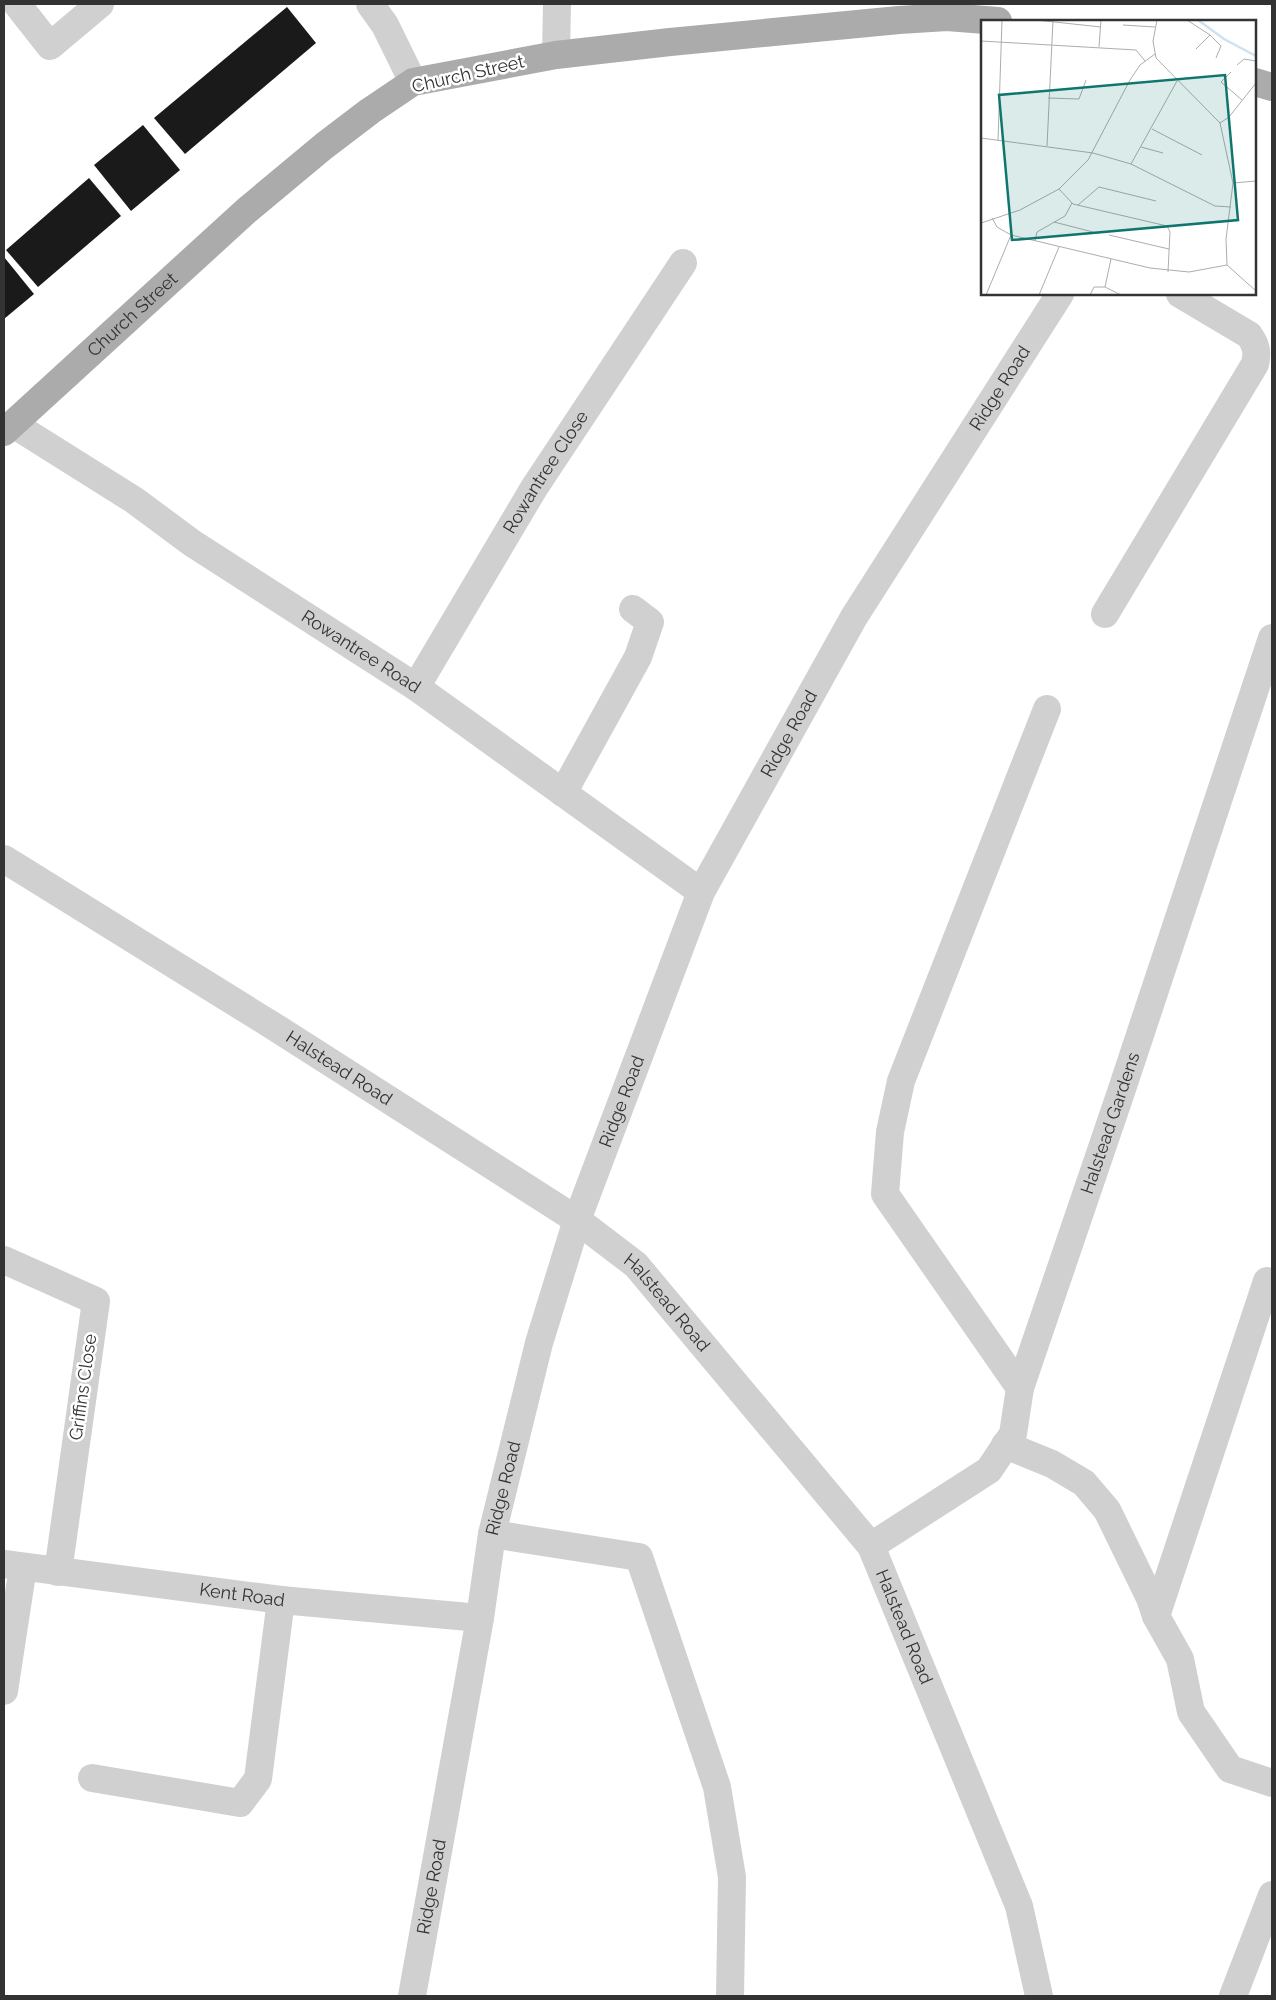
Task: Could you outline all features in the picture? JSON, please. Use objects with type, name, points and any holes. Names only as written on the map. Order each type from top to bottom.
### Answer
[{"type":"main road","name":"Church Street","points":[[8,428],[246,212],[324,146],[370,111],[413,82],[556,54],[851,25],[946,11],[993,20]]},
{"type":"main road","points":[[1256,82],[1272,87]]},
{"type":"street","points":[[17,4],[50,46],[100,4]]},
{"type":"street","points":[[370,4],[385,25],[413,82]]},
{"type":"street","points":[[556,54],[557,4]]},
{"type":"street","name":"Rowantree Close","points":[[416,687],[534,488],[683,263]]},
{"type":"street","name":"Ridge Road","points":[[412,1996],[480,1618],[492,1534],[539,1342],[577,1220],[701,892],[854,617],[1059,295]]},
{"type":"street","points":[[1105,614],[1255,364],[1257,357],[1256,345],[1249,335],[1182,295]]},
{"type":"street","name":"Rowantree Road","points":[[8,428],[134,500],[192,543],[416,687],[701,892]]},
{"type":"street","points":[[563,793],[638,657],[650,622],[633,610]]},
{"type":"street","name":"Halstead Gardens","points":[[871,1546],[989,1470],[1013,1434],[1020,1388],[1272,638]]},
{"type":"street","points":[[1020,1388],[885,1194],[890,1132],[901,1081],[1047,709]]},
{"type":"street","name":"Halstead Road","points":[[4,860],[278,1029],[577,1220],[636,1265],[871,1546],[1019,1906],[1039,1996]]},
{"type":"street","name":"Griffins Close","points":[[4,1260],[96,1301],[58,1572]]},
{"type":"street","points":[[1156,1616],[1268,1281]]},
{"type":"street","points":[[1005,1445],[1052,1464],[1084,1483],[1107,1510],[1150,1598],[1156,1616],[1180,1660],[1191,1712],[1230,1770],[1272,1783]]},
{"type":"street","points":[[492,1534],[639,1557],[716,1787],[732,1877],[730,1996]]},
{"type":"street","points":[[4,1691],[13,1566]]},
{"type":"street","name":"Kent Road","points":[[13,1566],[281,1600],[480,1618]]},
{"type":"street","points":[[92,1778],[240,1803],[258,1779],[281,1600]]},
{"type":"street","points":[[1233,1996],[1272,1895]]},
{"type":"building","points":[[287,7],[316,43],[185,154],[154,118]]},
{"type":"building","points":[[143,125],[180,170],[131,211],[94,165]]},
{"type":"building","points":[[89,178],[121,216],[38,287],[6,250]]},
{"type":"building","points":[[4,257],[34,294],[4,319]]}]
